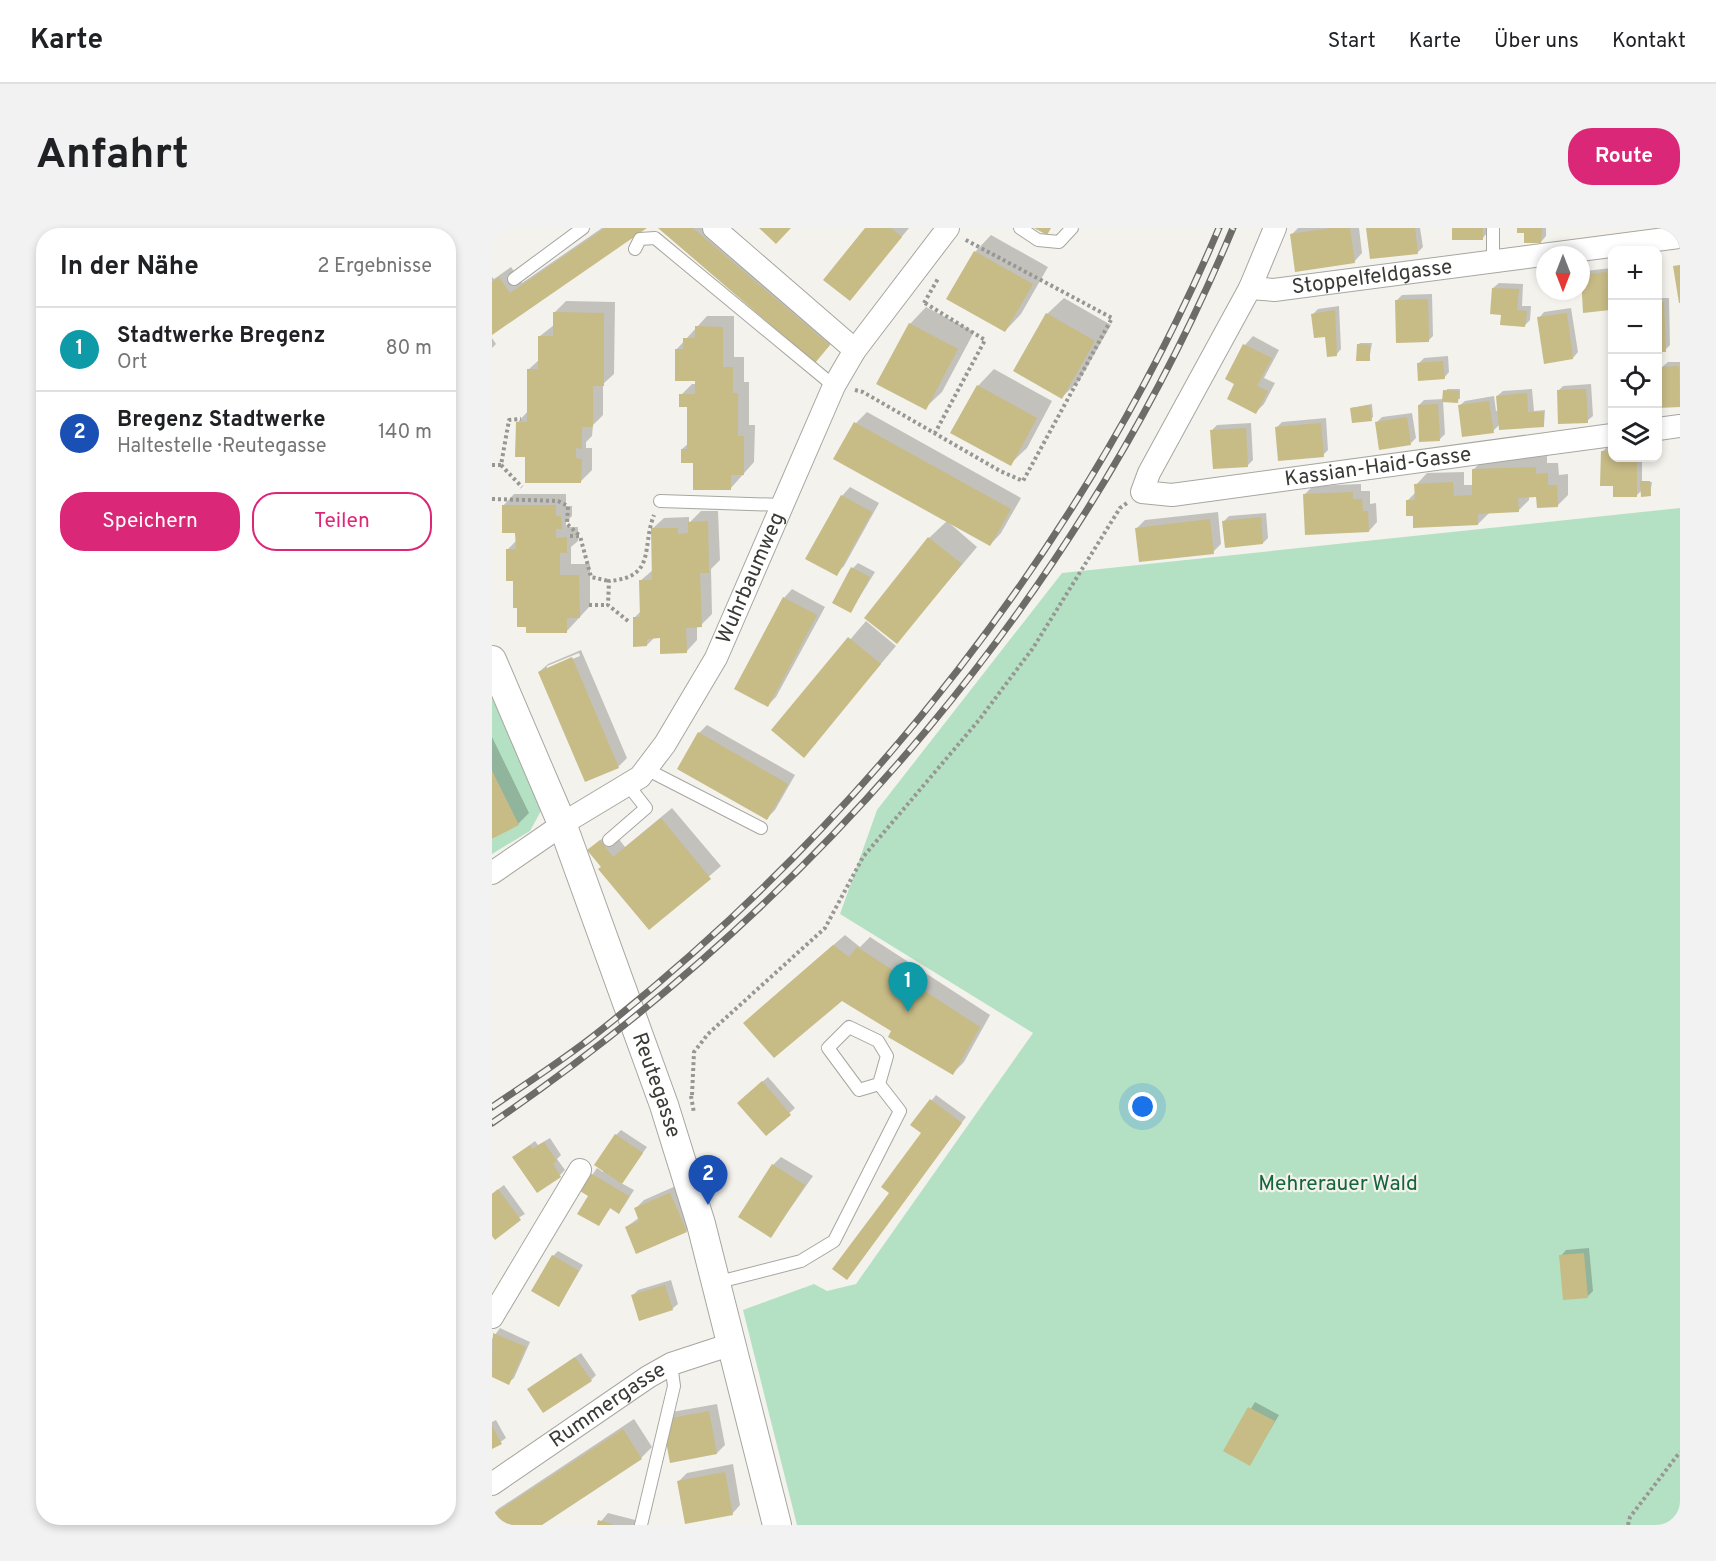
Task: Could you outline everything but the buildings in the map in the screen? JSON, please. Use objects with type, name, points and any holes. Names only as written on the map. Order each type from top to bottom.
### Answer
[{"type":"street","points":[[714,228],[855,350]]},
{"type":"street","points":[[1142,492],[1149,473],[1250,288],[1275,228]]},
{"type":"street","name":"Stoppelfeldgasse","points":[[1250,288],[1275,290],[1680,237]]},
{"type":"street","name":"Wuhrbaumweg","points":[[492,873],[628,785],[646,769],[664,744],[716,658],[834,386],[855,350],[902,288],[952,238]]},
{"type":"street","points":[[1662,428],[1680,426]]},
{"type":"street","name":"Kassian-Haid-Gasse","points":[[1142,492],[1172,495],[1608,436]]},
{"type":"street","name":"Reutegasse","points":[[492,660],[562,826],[664,1105],[701,1224],[777,1525]]},
{"type":"street","points":[[492,1317],[580,1170]]},
{"type":"street","name":"Rummergasse","points":[[492,1484],[648,1377],[671,1364],[732,1344]]},
{"type":"lane","points":[[514,279],[583,228]]},
{"type":"lane","points":[[1020,228],[1038,240],[1059,242],[1072,228]]},
{"type":"lane","points":[[1493,228],[1493,261]]},
{"type":"lane","points":[[635,249],[640,239],[655,238],[834,386]]},
{"type":"lane","points":[[660,501],[783,505]]},
{"type":"lane","points":[[646,769],[760,828]]},
{"type":"lane","points":[[609,840],[646,808],[628,785]]},
{"type":"lane","points":[[849,1027],[878,1041],[887,1056],[879,1084],[859,1090],[828,1048],[849,1027]]},
{"type":"lane","points":[[715,1283],[801,1261],[834,1241],[900,1112],[879,1084]]},
{"type":"lane","points":[[641,1525],[674,1386],[671,1364]]},
{"type":"path","points":[[834,386],[863,392],[1023,481],[1112,318],[962,238],[952,238]]},
{"type":"path","points":[[924,303],[941,275]]},
{"type":"path","points":[[902,288],[985,340],[935,433]]},
{"type":"path","points":[[501,465],[509,420],[521,419]]},
{"type":"path","points":[[492,465],[501,465],[522,487]]},
{"type":"path","points":[[692,1095],[694,1052],[708,1034],[825,928],[863,857],[979,720],[1033,648],[1120,508],[1142,492]]},
{"type":"path","points":[[492,498],[558,501],[568,506],[567,524],[580,536],[591,577],[609,581],[626,580],[638,572],[646,561],[652,522],[660,501]]},
{"type":"path","points":[[570,536],[580,536]]},
{"type":"path","points":[[608,605],[609,581]]},
{"type":"path","points":[[589,605],[608,605],[628,621]]},
{"type":"path","points":[[1628,1525],[1630,1517],[1680,1452]]},
{"type":"green space","name":"Mehrerauer Wald","points":[[1680,508],[1680,1525],[797,1525],[743,1310],[814,1284],[827,1291],[856,1284],[1033,1033],[840,914],[877,810],[1062,573]]},
{"type":"green space","points":[[492,698],[542,809],[530,831],[492,854],[492,839],[518,825],[492,771]]},
{"type":"railway","points":[[492,1107],[583,1044],[695,951],[788,863],[876,769],[958,670],[1034,566],[1103,457],[1165,344],[1219,228]]},
{"type":"railway","points":[[492,1123],[611,1035],[724,940],[830,838],[928,729],[1018,613],[1099,491],[1171,362],[1233,228]]},
{"type":"place","name":"Stadtwerke Bregenz","points":[[908,1012]]},
{"type":"place","name":"Bregenz Stadtwerke","points":[[708,1205]]}]
